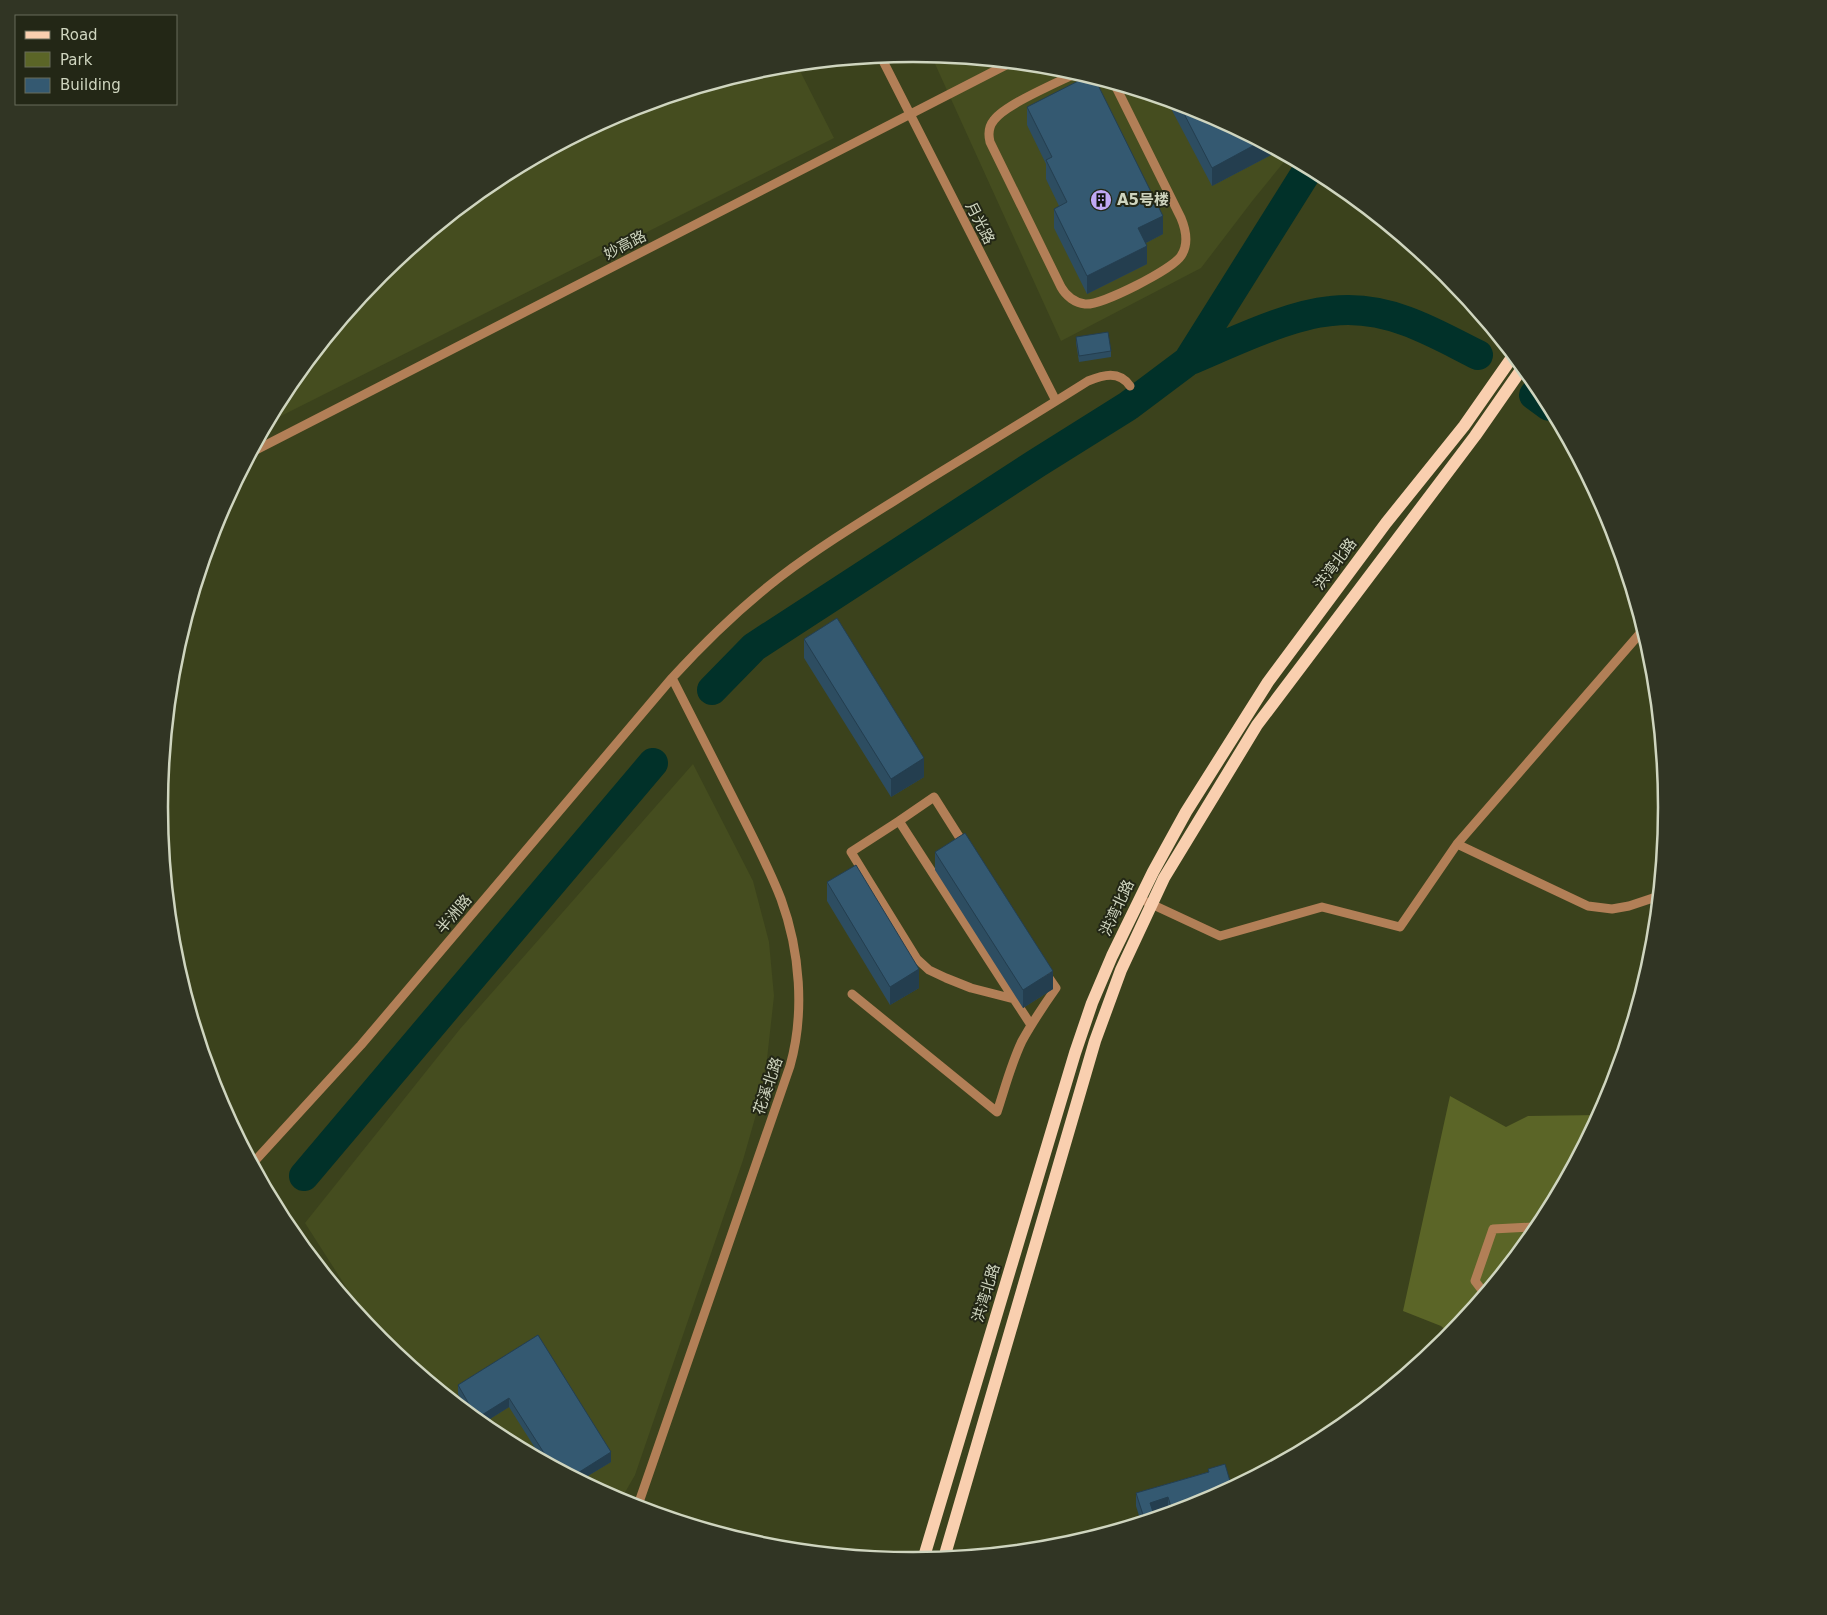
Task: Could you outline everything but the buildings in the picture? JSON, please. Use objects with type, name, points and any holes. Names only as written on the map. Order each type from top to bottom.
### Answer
[{"type":"main road","name":"洪湾北路","points":[[925,1552],[1077,1045],[1092,1003],[1140,897],[1186,812],[1268,682],[1386,523],[1464,426],[1510,361]]},
{"type":"main road","name":"洪湾北路","points":[[946,1551],[1095,1041],[1113,989],[1152,905],[1175,858],[1257,725],[1476,436],[1519,374]]},
{"type":"street","name":"月光路","points":[[884,63],[1056,401]]},
{"type":"street","name":"妙高路","points":[[262,447],[1000,68]]},
{"type":"street","points":[[1065,78],[999,114],[991,124],[988,136],[1061,287],[1073,300],[1086,304],[1104,301],[1168,268],[1181,256],[1186,241],[1181,218],[1118,92]]},
{"type":"street","name":"半洲路","points":[[257,1159],[361,1044],[699,648],[779,578],[802,561],[862,521],[1088,381],[1102,376],[1116,375],[1130,386]]},
{"type":"street","points":[[1140,897],[1152,905],[1220,936],[1322,907],[1400,927],[1457,844],[1638,637]]},
{"type":"street","name":"花溪北路","points":[[640,1500],[790,1066],[796,1046],[799,1023],[793,945],[781,901],[760,852],[672,678]]},
{"type":"street","points":[[971,855],[934,797],[851,852],[917,958],[929,970],[971,988],[1014,999]]},
{"type":"street","points":[[899,821],[1031,1025]]},
{"type":"street","points":[[1457,844],[1588,906],[1612,909],[1629,906],[1653,898]]},
{"type":"street","points":[[852,994],[998,1112],[1012,1064],[1031,1025],[1056,988],[1040,963]]},
{"type":"street","points":[[1482,1290],[1475,1281],[1493,1229],[1529,1227]]},
{"type":"shaded area","points":[[935,63],[1011,69],[1059,77],[1106,88],[1153,102],[1199,119],[1243,139],[1285,161],[1201,268],[1061,341]]},
{"type":"shaded area","points":[[800,72],[834,138],[280,417],[322,354],[353,316],[422,247],[460,216],[500,188],[541,162],[584,139],[628,119],[674,102],[721,88]]},
{"type":"shaded area","points":[[693,764],[753,881],[769,942],[774,996],[767,1059],[759,1104],[743,1160],[635,1475],[624,1494],[541,1453],[460,1399],[422,1368],[355,1301],[305,1223],[460,1029]]},
{"type":"green space","points":[[1450,1096],[1506,1127],[1528,1116],[1592,1115],[1559,1180],[1533,1221],[1505,1261],[1474,1299],[1445,1329],[1441,1326],[1403,1311]]},
{"type":"waterway","points":[[712,690],[754,647],[1128,406],[1188,361],[1305,174]]},
{"type":"waterway","points":[[1188,361],[1277,324],[1296,318],[1340,310],[1378,313],[1397,318],[1478,355]]},
{"type":"waterway","points":[[304,1176],[653,763]]},
{"type":"place","name":"A5号楼","points":[[1101,200]]}]
